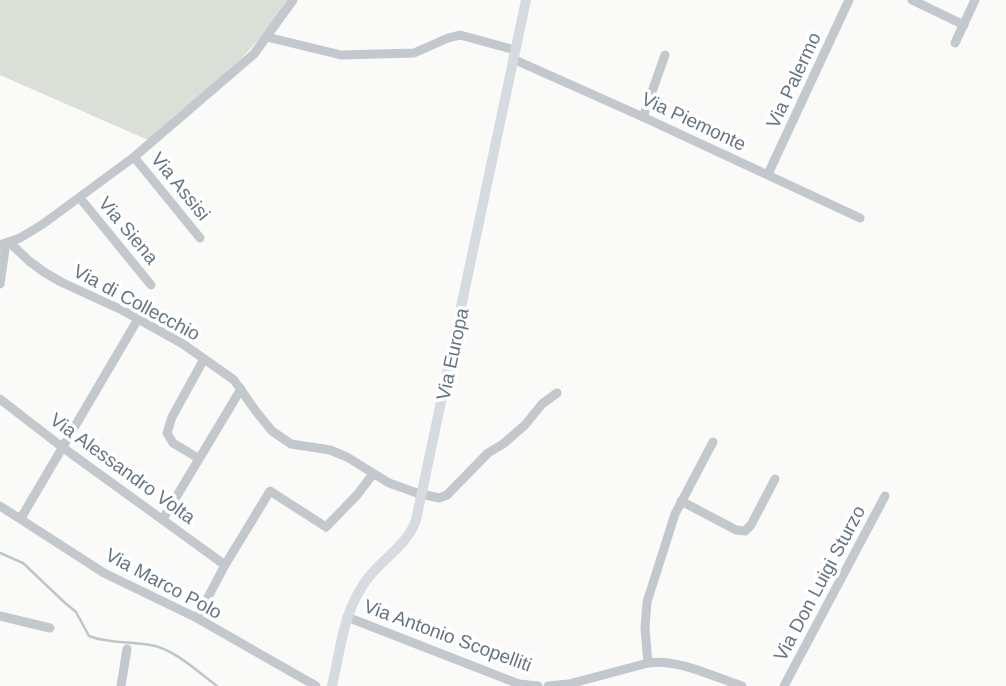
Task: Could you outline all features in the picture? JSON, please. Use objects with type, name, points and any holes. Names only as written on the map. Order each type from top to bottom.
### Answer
[{"type":"main road","name":"Via Europa","points":[[332,686],[347,617],[353,602],[368,579],[410,534],[416,520],[526,0]]},
{"type":"street","points":[[0,284],[5,243],[32,231],[79,198],[236,71],[254,54],[293,0]]},
{"type":"street","name":"Via Palermo","points":[[768,174],[849,0]]},
{"type":"street","points":[[912,0],[964,25]]},
{"type":"street","points":[[955,43],[975,0]]},
{"type":"street","name":"Via Piemonte","points":[[267,37],[341,55],[414,53],[460,35],[514,55],[860,218]]},
{"type":"street","points":[[643,117],[665,55]]},
{"type":"street","name":"Via Assisi","points":[[134,156],[200,238]]},
{"type":"street","name":"Via Siena","points":[[79,198],[151,285]]},
{"type":"street","name":"Via di Collecchio","points":[[5,243],[44,272],[165,333],[234,380],[272,431],[291,444],[330,450],[347,457],[392,485],[422,494]]},
{"type":"street","points":[[20,518],[138,319]]},
{"type":"street","points":[[198,458],[173,443],[167,433],[172,418],[204,359]]},
{"type":"street","points":[[163,519],[240,389]]},
{"type":"street","points":[[422,494],[439,498],[447,495],[488,453],[525,425],[542,404],[557,393]]},
{"type":"street","name":"Via Alessandro Volta","points":[[0,399],[225,565]]},
{"type":"street","points":[[648,663],[645,628],[647,602],[681,501],[713,442]]},
{"type":"street","points":[[197,618],[225,565],[270,491],[326,527],[373,474]]},
{"type":"street","points":[[681,501],[736,530],[745,531],[751,525],[775,479]]},
{"type":"street","name":"Via Don Luigi Sturzo","points":[[783,686],[885,496]]},
{"type":"street","name":"Via Marco Polo","points":[[0,506],[104,573],[197,618],[316,686]]},
{"type":"street","points":[[0,616],[50,628]]},
{"type":"street","name":"Via Antonio Scopelliti","points":[[347,617],[510,681],[538,686]]},
{"type":"street","points":[[121,686],[127,649]]},
{"type":"street","name":"Via Antonio Scopelliti","points":[[548,686],[569,684],[659,662],[674,663],[722,683],[742,686]]},
{"type":"shaded area","points":[[0,0],[287,0],[267,31],[232,68],[148,140],[0,75]]},
{"type":"waterway","points":[[0,553],[23,563],[76,612],[89,636],[159,647],[185,661],[217,686]]}]
